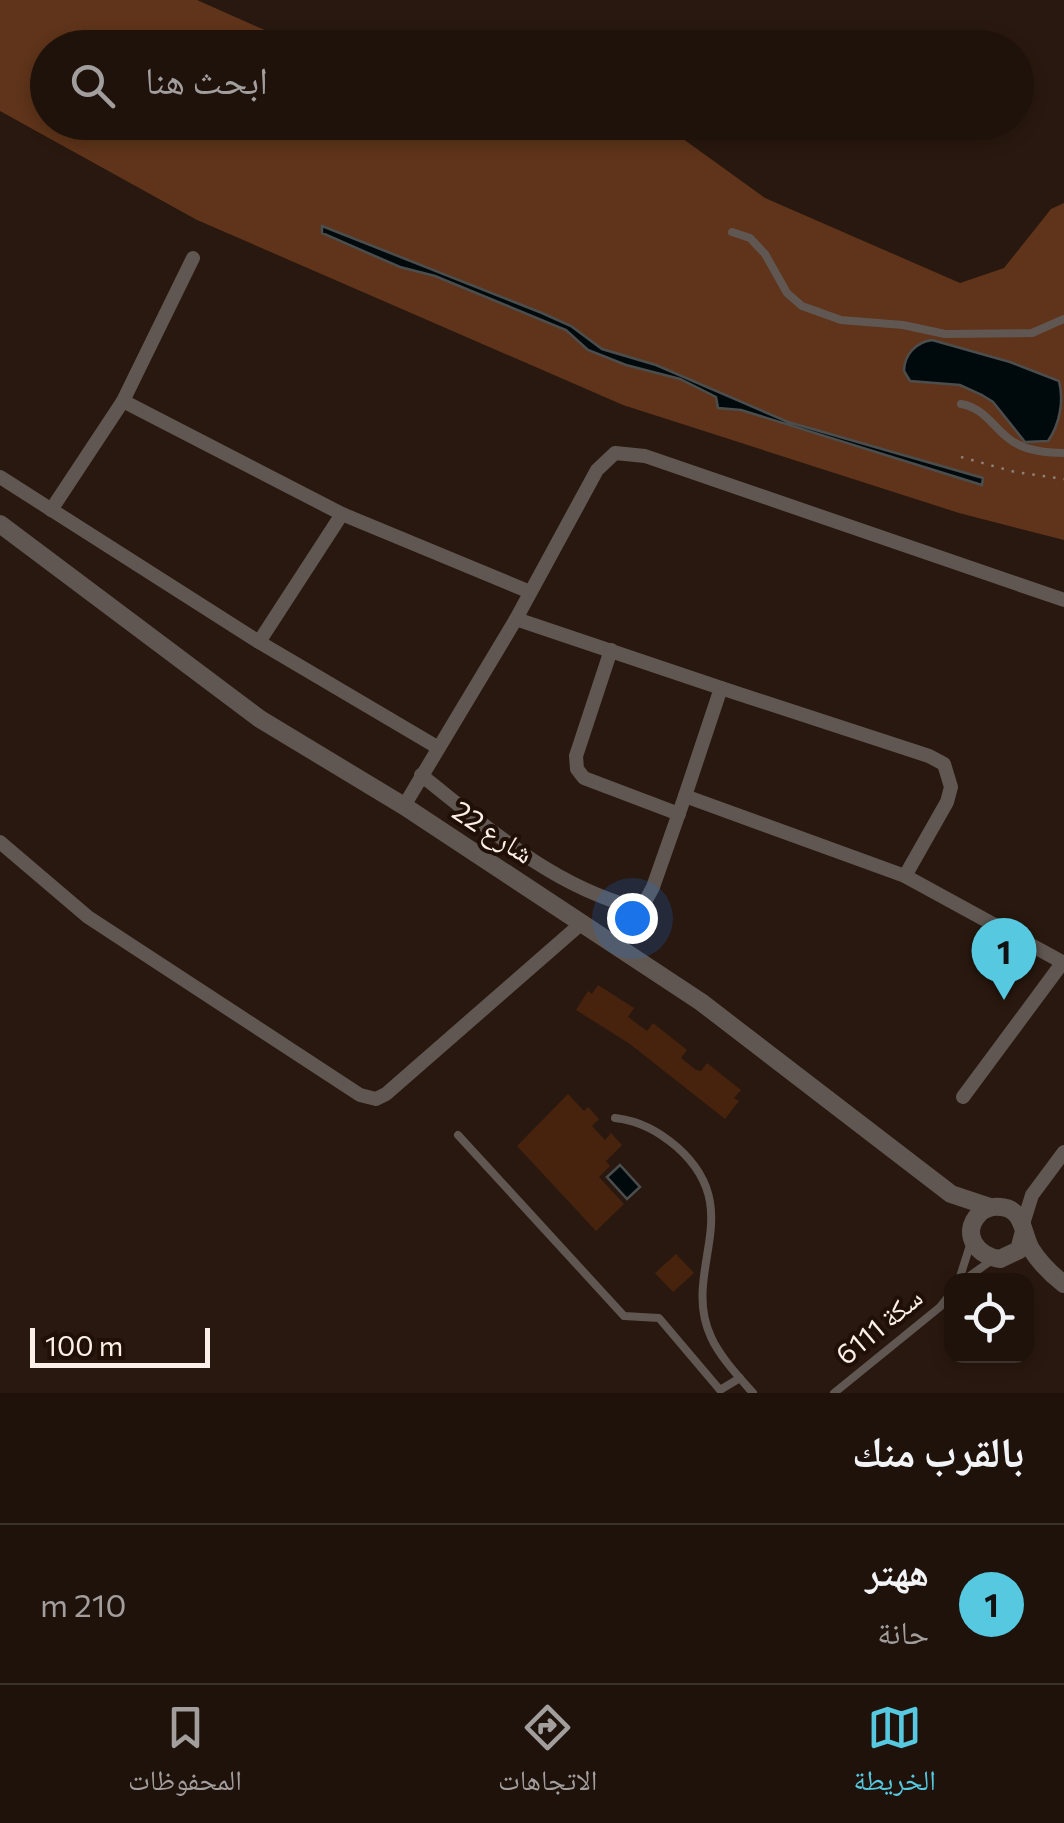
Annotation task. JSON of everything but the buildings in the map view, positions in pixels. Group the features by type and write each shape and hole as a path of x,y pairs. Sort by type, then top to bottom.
{"street":[{"path":"51,510 122,401 193,258"},
{"path":"122,401 342,514 530,592"},
{"path":"404,806 516,618 597,470 615,453 645,456 1064,600"},
{"path":"0,476 258,642 437,747"},
{"path":"258,642 342,514"},
{"name":"شارع 22","path":"0,524 260,719 404,806 701,1002 951,1194 997,1207"},
{"path":"516,618 944,764 951,787 947,802 906,876"},
{"path":"610,650 576,756 577,769 584,778 679,814"},
{"path":"421,774 531,861 566,882 633,906 644,904 654,887 721,688"},
{"path":"685,796 906,876 1063,963 963,1096"},
{"path":"0,842 88,917 360,1096 376,1099 583,922"},
{"path":"1057,1279 981,1253 972,1235 978,1215 1018,1201 1064,1152"},
{"path":"997,1259 1019,1250 1026,1209 1038,1184"},
{"name":"شارع 22","path":"951,1194 972,1235"},
{"path":"997,1207 1016,1214 1030,1246 1057,1279"}],"lane":[{"path":"732,232 750,238 766,254 787,293 802,306 841,320 903,325 945,334 1020,334 1064,319"},
{"path":"961,404 973,406 1011,441 1038,451 1064,454"},
{"path":"615,1118 632,1120 666,1138 693,1162 706,1184 712,1199 704,1299 707,1324 711,1338 753,1393"},
{"path":"458,1134 624,1316 659,1318 720,1390 740,1378"},
{"name":"سكة 6111","path":"963,1273 972,1235"},
{"name":"سكة 6111","path":"973,1273 997,1259"},
{"name":"سكة 6111","path":"834,1393 944,1302"}],"path":[{"path":"961,457 1015,472 1064,478"}],"shaded area":[{"path":"0,0 197,0 265,30 30,30 30,128 0,111"},
{"path":"52,140 685,140 765,198 960,283 1004,268 1051,209 1064,203 1064,540 959,513 623,405 197,220"},
{"path":"322,226 542,313 571,326 602,349 656,365 788,422 983,478 982,485 741,410 718,408 716,397 680,379 588,350 566,330 435,276 400,267 322,233"},
{"path":"932,340 1010,362 1059,381 1060,412 1048,441 1025,442 993,402 960,385 910,381 904,371 909,355 916,346"},
{"path":"620,1165 640,1187 627,1199 607,1177"}],"place":[{"name":"ههتر","path":"1004,1000"}]}
